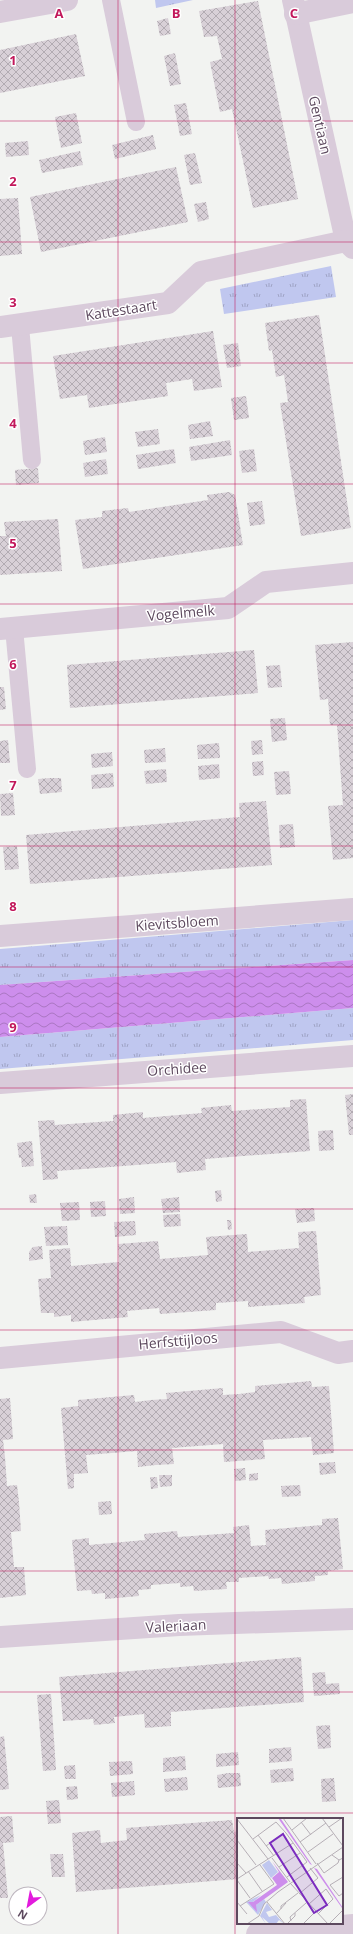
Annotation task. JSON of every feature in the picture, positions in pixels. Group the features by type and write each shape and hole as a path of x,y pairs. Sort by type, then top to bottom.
{"street":[{"path":"0,12 67,0"},
{"path":"294,7 353,2"},
{"name":"Gentiaan","path":"294,7 350,245"},
{"name":"Kattestaart","path":"10,326 168,303 201,272 350,245"},
{"name":"Vogelmelk","path":"7,629 228,608 266,582 353,573"},
{"name":"Kievitsbloem","path":"0,936 353,909"},
{"name":"Orchidee","path":"0,1082 353,1056"},
{"name":"Herfsttijloos","path":"0,1358 281,1332 338,1353 353,1351"},
{"name":"Valeriaan","path":"0,1637 179,1625 353,1620"},
{"path":"257,1934 353,1925"}],"lane":[{"path":"111,0 136,122"},
{"path":"10,326 32,460"},
{"path":"7,629 27,769"}],"green space":[{"path":"155,0 193,0 156,8"},
{"path":"331,266 336,297 224,314 220,289"},
{"path":"353,920 353,960 0,985 0,949"},
{"path":"353,1008 353,1040 0,1069 0,1037"}],"water":[{"path":"353,960 353,1008 0,1037 0,985"}],"building":[{"path":"258,1 298,199 253,208 232,109 220,112 210,62 222,59 217,36 204,37 199,11"},
{"path":"168,18 171,34 160,36 157,21"},
{"path":"76,34 85,76 0,93 0,50"},
{"path":"175,53 181,84 170,86 164,56"},
{"path":"186,103 192,134 180,136 174,105"},
{"path":"76,113 82,143 61,148 55,117"},
{"path":"153,135 156,149 115,159 112,145"},
{"path":"28,141 29,155 6,157 5,143"},
{"path":"80,151 83,165 42,173 39,160"},
{"path":"195,153 202,183 190,185 184,155"},
{"path":"176,167 188,222 41,252 30,197"},
{"path":"18,198 22,254 0,256 0,199"},
{"path":"206,202 209,219 198,222 194,204"},
{"path":"319,315 351,528 301,536 280,403 288,402 284,375 276,377 272,350 269,351 265,323"},
{"path":"213,331 222,387 194,391 192,379 166,383 168,396 89,408 87,395 60,399 53,356"},
{"path":"238,343 241,366 227,368 223,345"},
{"path":"246,396 249,418 234,420 231,398"},
{"path":"210,421 213,436 190,439 188,425"},
{"path":"158,429 160,444 138,447 135,432"},
{"path":"105,437 107,452 85,455 83,441"},
{"path":"230,440 232,455 191,461 189,447"},
{"path":"174,449 176,463 138,469 136,455"},
{"path":"254,449 257,471 242,473 239,451"},
{"path":"106,459 108,474 85,477 83,463"},
{"path":"38,468 39,483 16,485 15,470"},
{"path":"229,492 235,495 243,545 83,569 75,520 102,517 102,511 128,508 129,512 208,500 207,495"},
{"path":"262,501 265,524 250,526 247,503"},
{"path":"58,519 62,571 0,575 0,536 6,536 4,522"},
{"path":"353,642 353,858 333,860 328,806 343,805 337,725 330,725 328,699 320,700 315,645"},
{"path":"254,650 258,693 70,708 67,665"},
{"path":"280,665 282,687 268,688 266,666"},
{"path":"0,687 4,687 6,709 0,710"},
{"path":"285,718 287,740 272,742 270,719"},
{"path":"8,740 10,763 0,763 0,741"},
{"path":"262,740 263,754 252,755 251,741"},
{"path":"219,743 220,758 198,759 197,745"},
{"path":"165,748 166,762 145,763 144,750"},
{"path":"112,752 113,766 92,768 91,754"},
{"path":"263,761 264,775 253,776 252,762"},
{"path":"219,764 220,778 199,780 198,766"},
{"path":"166,769 167,782 146,784 144,771"},
{"path":"289,771 291,794 276,795 274,772"},
{"path":"113,773 114,787 92,789 91,775"},
{"path":"61,778 62,792 40,794 38,779"},
{"path":"13,793 15,815 1,816 0,794"},
{"path":"266,801 272,865 30,884 26,835 240,817 239,803"},
{"path":"293,824 295,847 280,848 279,825"},
{"path":"17,846 19,869 5,870 3,847"},
{"path":"353,1094 353,1135 349,1135 345,1095"},
{"path":"306,1099 310,1151 205,1159 206,1170 177,1173 176,1162 57,1171 58,1179 43,1180 38,1121 54,1120 55,1125 113,1121 113,1115 143,1112 143,1118 202,1113 201,1108 231,1105 232,1111 290,1107 290,1100"},
{"path":"333,1130 334,1150 319,1151 318,1131"},
{"path":"32,1141 34,1166 22,1167 17,1143"},
{"path":"221,1190 222,1201 216,1202 215,1191"},
{"path":"36,1194 37,1203 30,1203 29,1195"},
{"path":"134,1197 135,1213 120,1214 119,1199"},
{"path":"179,1197 180,1212 163,1213 161,1199"},
{"path":"105,1201 106,1216 91,1217 90,1202"},
{"path":"79,1202 80,1220 62,1221 60,1203"},
{"path":"314,1208 315,1221 297,1223 295,1209"},
{"path":"180,1214 181,1226 164,1227 163,1215"},
{"path":"227,1220 231,1220 232,1229 228,1230"},
{"path":"135,1221 136,1235 115,1237 114,1222"},
{"path":"67,1226 68,1245 46,1246 44,1227"},
{"path":"316,1231 321,1295 304,1297 305,1303 248,1307 248,1301 216,1303 216,1310 160,1314 159,1308 127,1311 128,1317 71,1322 71,1315 54,1317 54,1313 41,1313 38,1279 51,1278 49,1250 70,1248 71,1266 119,1262 118,1244 158,1241 160,1259 208,1255 206,1237 247,1234 248,1252 299,1248 298,1232"},
{"path":"42,1246 43,1259 29,1261 29,1252 33,1247"},
{"path":"311,1381 312,1387 329,1386 334,1453 313,1455 311,1437 263,1440 265,1459 224,1462 223,1444 172,1448 174,1464 138,1467 137,1451 86,1455 88,1473 74,1474 74,1488 68,1489 61,1408 78,1406 78,1400 134,1395 135,1402 167,1399 166,1393 223,1388 223,1395 239,1394 255,1392 255,1386"},
{"path":"10,1398 13,1439 3,1440 7,1486 17,1485 19,1502 21,1531 11,1532 14,1567 24,1567 26,1595 0,1598 0,1399"},
{"path":"335,1462 336,1473 320,1475 319,1463"},
{"path":"245,1468 246,1480 235,1481 234,1469"},
{"path":"258,1473 258,1480 249,1481 249,1474"},
{"path":"159,1475 172,1475 172,1486 160,1487"},
{"path":"150,1477 157,1477 158,1488 151,1489"},
{"path":"300,1485 301,1496 282,1497 281,1486"},
{"path":"111,1501 112,1514 99,1515 98,1502"},
{"path":"338,1518 343,1569 328,1571 328,1575 315,1576 315,1581 282,1584 281,1578 269,1579 268,1576 239,1578 239,1582 226,1582 227,1589 194,1591 193,1586 180,1587 180,1583 151,1585 151,1589 138,1590 139,1596 105,1599 105,1593 92,1594 91,1590 77,1591 72,1540 89,1538 89,1545 145,1540 144,1534 177,1531 178,1537 234,1533 233,1527 249,1525 251,1546 266,1545 265,1530 322,1525 322,1519"},
{"path":"301,1657 304,1702 171,1712 171,1726 145,1728 144,1714 114,1717 115,1723 94,1725 93,1719 63,1721 59,1677"},
{"path":"325,1672 326,1684 339,1683 340,1694 314,1696 312,1673"},
{"path":"51,1694 56,1770 43,1771 37,1695"},
{"path":"330,1725 331,1748 318,1749 316,1726"},
{"path":"4,1736 9,1789 0,1790 0,1737"},
{"path":"291,1747 292,1761 269,1763 269,1749"},
{"path":"238,1752 239,1765 216,1767 216,1754"},
{"path":"185,1756 186,1770 163,1772 163,1758"},
{"path":"132,1761 133,1774 110,1776 109,1762"},
{"path":"75,1765 76,1779 65,1779 64,1766"},
{"path":"293,1768 294,1781 271,1783 270,1770"},
{"path":"240,1773 241,1786 218,1788 217,1775"},
{"path":"187,1777 188,1790 165,1792 164,1779"},
{"path":"334,1778 336,1801 322,1802 321,1779"},
{"path":"134,1781 135,1795 112,1797 111,1783"},
{"path":"77,1786 78,1799 67,1800 66,1787"},
{"path":"59,1800 61,1823 48,1824 46,1801"},
{"path":"12,1816 14,1842 3,1843 8,1898 0,1898 0,1817"},
{"path":"232,1820 234,1832 237,1831 237,1879 76,1892 72,1833 100,1830 101,1843 127,1840 126,1828"},
{"path":"50,1854 63,1854 65,1877 52,1877"}]}
